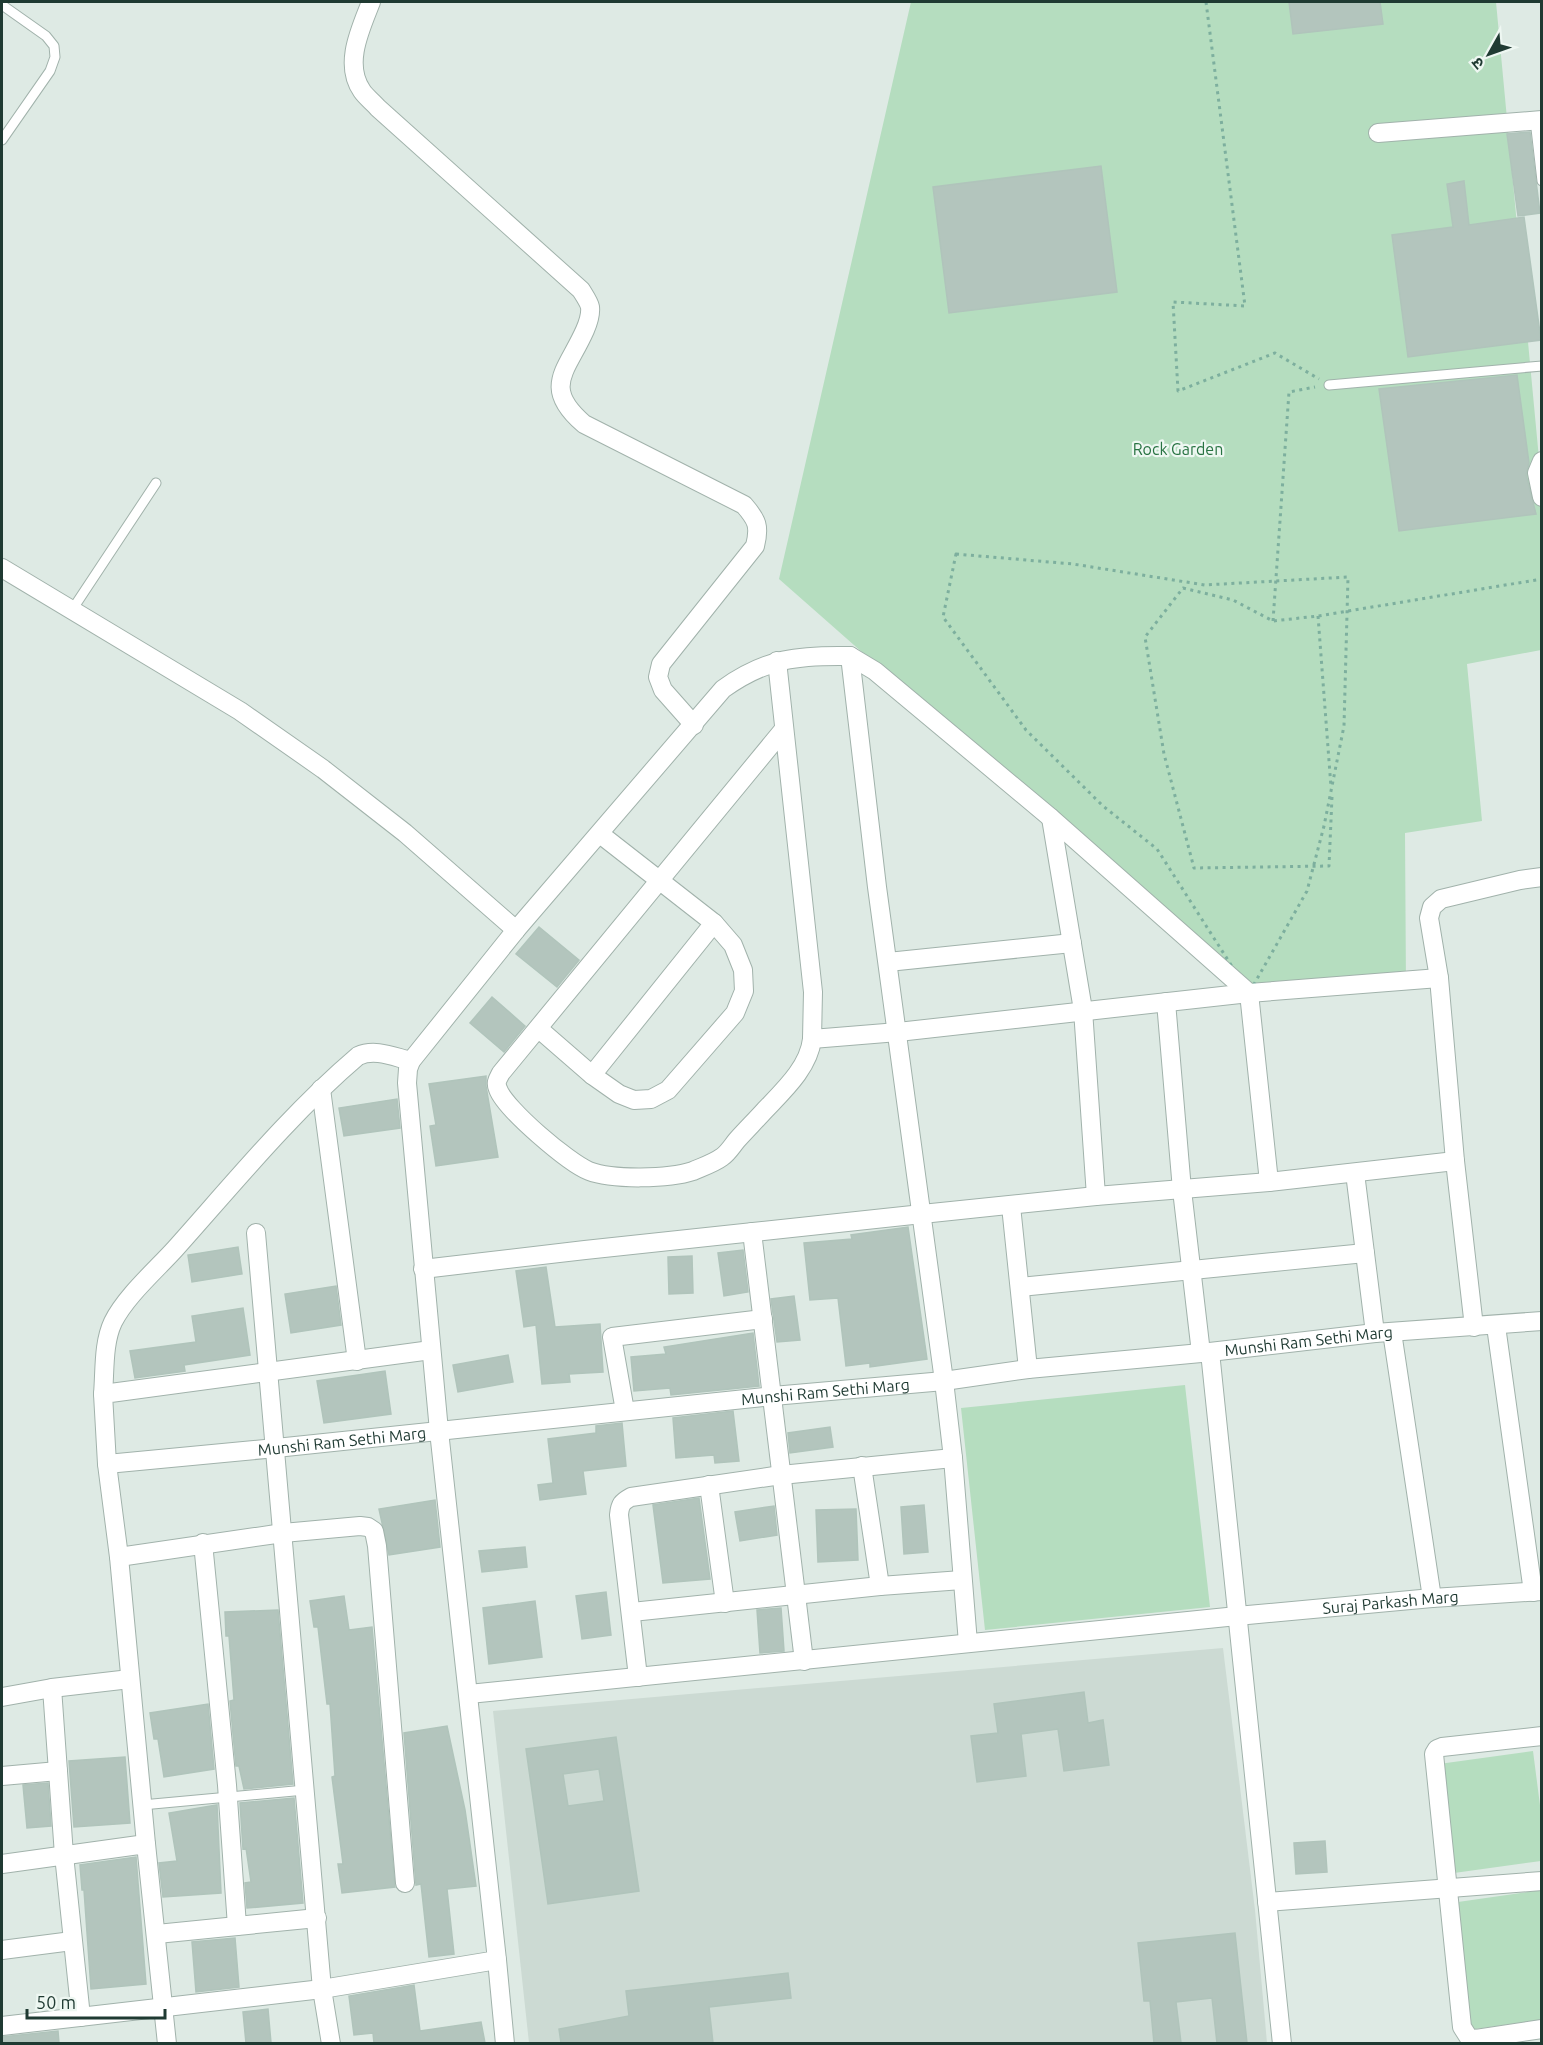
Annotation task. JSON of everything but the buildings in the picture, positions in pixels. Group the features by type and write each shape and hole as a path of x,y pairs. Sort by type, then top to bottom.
{"street":[{"path":"371,2 354,48 354,70 361,89 378,108 581,290 590,306 589,321 562,374 560,393 568,410 584,423 744,505 755,517 759,531 755,546 661,664 658,677 663,690 694,725"},
{"path":"1378,133 1538,120"},
{"path":"1542,461 1537,473 1542,497"},
{"path":"2,568 240,711 323,770 405,833 516,930"},
{"path":"505,2043 439,1431 407,1083 408,1069 411,1061 516,930 723,689 758,667 777,661 815,655 850,656 875,671 1052,818 1249,993 1269,1182"},
{"path":"850,656 877,887 944,1381 953,1458 968,1643"},
{"path":"777,661 813,992 811,1052 787,1087 724,1156 696,1170 681,1174 654,1177 604,1175 589,1171 572,1162 547,1143 500,1094 496,1081 784,729"},
{"path":"1052,818 1083,1010 1096,1196"},
{"path":"539,1029 592,1075 619,1094 634,1100 651,1100 668,1090 735,1013 744,991 743,970 733,945 714,923 600,834"},
{"path":"1474,1327 1455,1161 1439,978 1429,918 1432,907 1441,899 1520,880 1542,878"},
{"path":"592,1075 714,923"},
{"path":"888,962 1072,943"},
{"path":"812,1039 898,1032 1249,993 1439,978"},
{"path":"1166,1002 1182,1190 1206,1353 1237,1616 1282,2043"},
{"path":"167,2043 119,1557 107,1464 103,1394 107,1341 113,1321 141,1285 321,1089 358,1056 366,1053 374,1052 411,1061"},
{"path":"321,1089 357,1360"},
{"path":"423,1269 922,1214 1096,1196 1269,1182 1455,1161"},
{"path":"1355,1173 1365,1253 1383,1333 1432,1598"},
{"path":"1011,1206 1028,1369"},
{"path":"752,1232 804,1661"},
{"path":"256,1233 322,1989 331,2043"},
{"path":"1020,1287 1365,1253"},
{"path":"625,1411 612,1337 763,1319"},
{"name":"Munshi Ram Sethi Marg","path":"107,1464 773,1396 944,1381 1028,1369 1206,1353 1383,1333 1542,1321"},
{"path":"1496,1326 1537,1591"},
{"path":"103,1394 431,1350"},
{"path":"638,1677 619,1515 622,1502 631,1497 781,1475 953,1458"},
{"path":"862,1466 880,1586"},
{"path":"709,1485 725,1603"},
{"path":"119,1557 283,1533 360,1526 374,1531 405,1883"},
{"path":"203,1543 228,1798 237,1926"},
{"path":"632,1612 880,1586 962,1580"},
{"name":"Suraj Parkash Marg","path":"469,1694 1237,1616 1537,1591"},
{"path":"2,1697 52,1688 130,1679"},
{"path":"52,1688 64,1855 81,2018"},
{"path":"1542,1736 1437,1749 1434,1754 1462,2027 1469,2038 1476,2039 1542,2029"},
{"path":"2,1776 58,1771"},
{"path":"2,1864 146,1844"},
{"path":"1267,1902 1542,1881"},
{"path":"157,1934 317,1918"},
{"path":"2,1950 72,1941"},
{"path":"2,2026 322,1989 497,1960"}],"lane":[{"path":"2,5 46,36 54,46 56,57 50,71 2,140"},
{"path":"1538,120 1542,181"},
{"path":"1329,385 1542,366"},
{"path":"72,610 156,483"},
{"path":"142,1805 305,1790"}],"path":[{"path":"1206,2 1245,306 1173,302 1178,391 1275,353 1329,385"},
{"path":"1273,621 1289,392 1329,385"},
{"path":"956,554 1072,564 1205,585 1347,577 1344,726 1324,826 1307,891 1249,993 1157,849 1103,806 1026,730 943,616 956,554"},
{"path":"1318,616 1332,796 1329,866 1194,868 1164,754 1145,637 1183,588 1233,600 1273,621 1318,616 1542,579"}],"shaded area":[{"path":"1223,1648 1255,1910 1267,2043 529,2043 493,1711"}],"green space":[{"name":"Rock Garden","path":"911,2 1496,2 1541,480 1541,650 1467,664 1482,821 1405,833 1406,989 1249,993 779,579"},
{"path":"1185,1385 1210,1607 985,1630 961,1408"},
{"path":"1533,1751 1541,1813 1541,1861 1454,1873 1439,1764"},
{"path":"1541,1890 1541,2020 1468,2030 1451,1903"}]}
